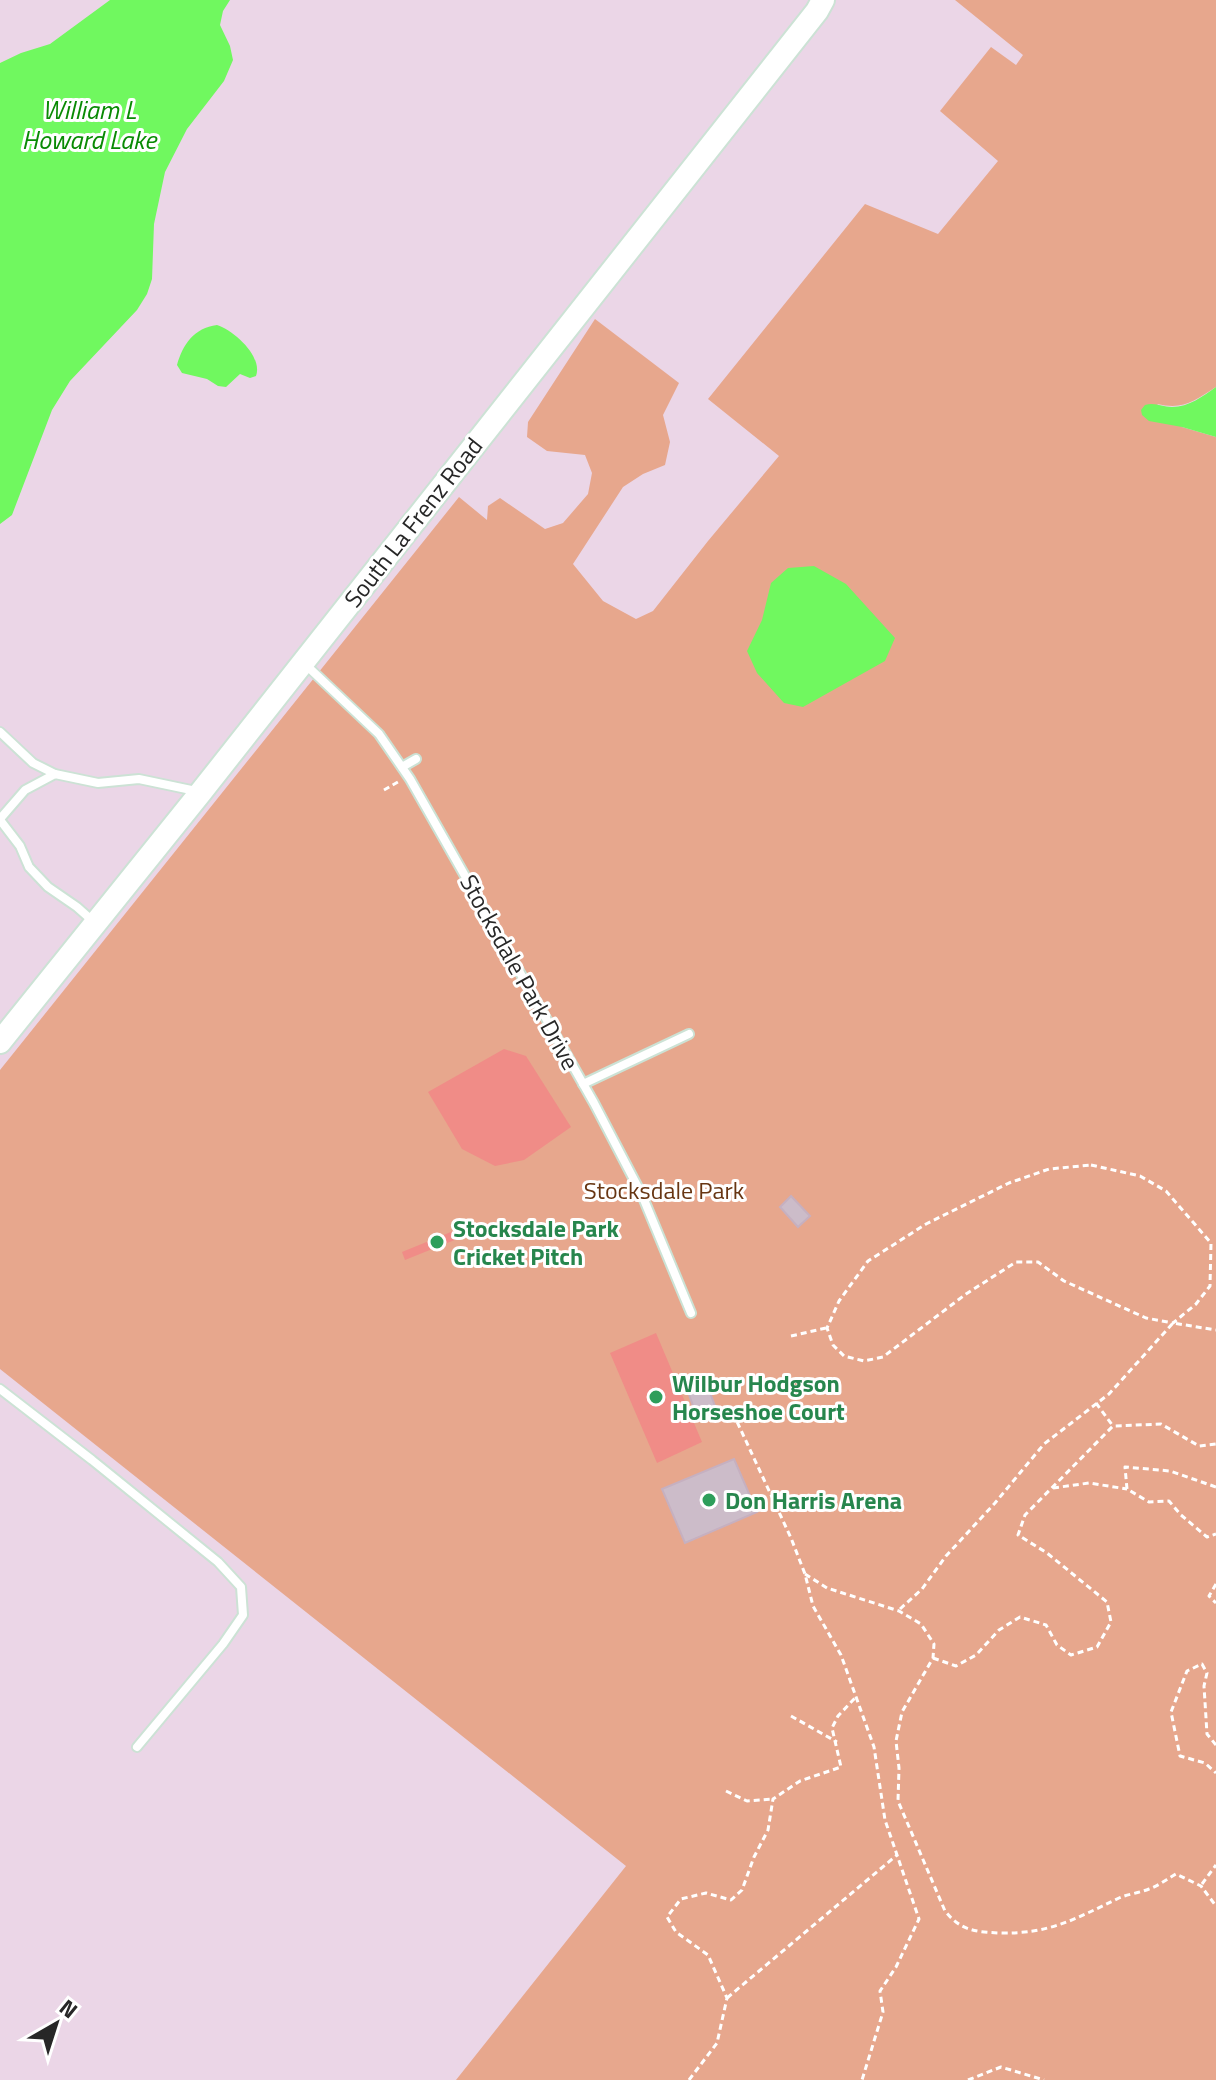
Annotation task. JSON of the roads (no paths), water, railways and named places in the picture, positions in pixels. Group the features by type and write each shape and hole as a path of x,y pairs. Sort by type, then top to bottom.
{"street":[{"name":"South La Frenz Road","path":"0,1042 201,792 823,0"}],"lane":[{"name":"Stocksdale Park Drive","path":"303,661 379,734 438,827 642,1195 691,1313"},
{"path":"0,732 33,763 55,774 98,783 139,779 201,792"},
{"path":"402,767 416,759"},
{"path":"55,774 25,790 0,819 20,846 29,867 48,887 96,923"},
{"path":"583,1084 689,1034"},
{"path":"0,1389 218,1562 241,1587 243,1615 223,1644 137,1747"}],"water":[{"name":"William L Howard Lake","path":"110,0 230,0 223,11 220,25 233,60 224,81 187,129 165,172 154,224 152,279 147,294 137,310 70,381 52,410 12,515 0,524 0,63 50,44"},
{"path":"217,325 246,346 255,361 256,376 250,378 240,374 226,387 182,373 177,365 186,344 196,333"},
{"path":"1216,387 1216,437 1149,421 1142,415 1145,405 1184,405"},
{"path":"814,566 846,584 895,638 885,661 803,707 784,703 757,673 747,651 762,620 771,583 788,568"}],"place":[{"name":"Stocksdale Park Cricket Pitch","path":"437,1242"},
{"name":"Wilbur Hodgson Horseshoe Court","path":"656,1397"},
{"name":"Don Harris Arena","path":"709,1500"}],"park label":[{"name":"Stocksdale Park","path":"664,1190"}]}
